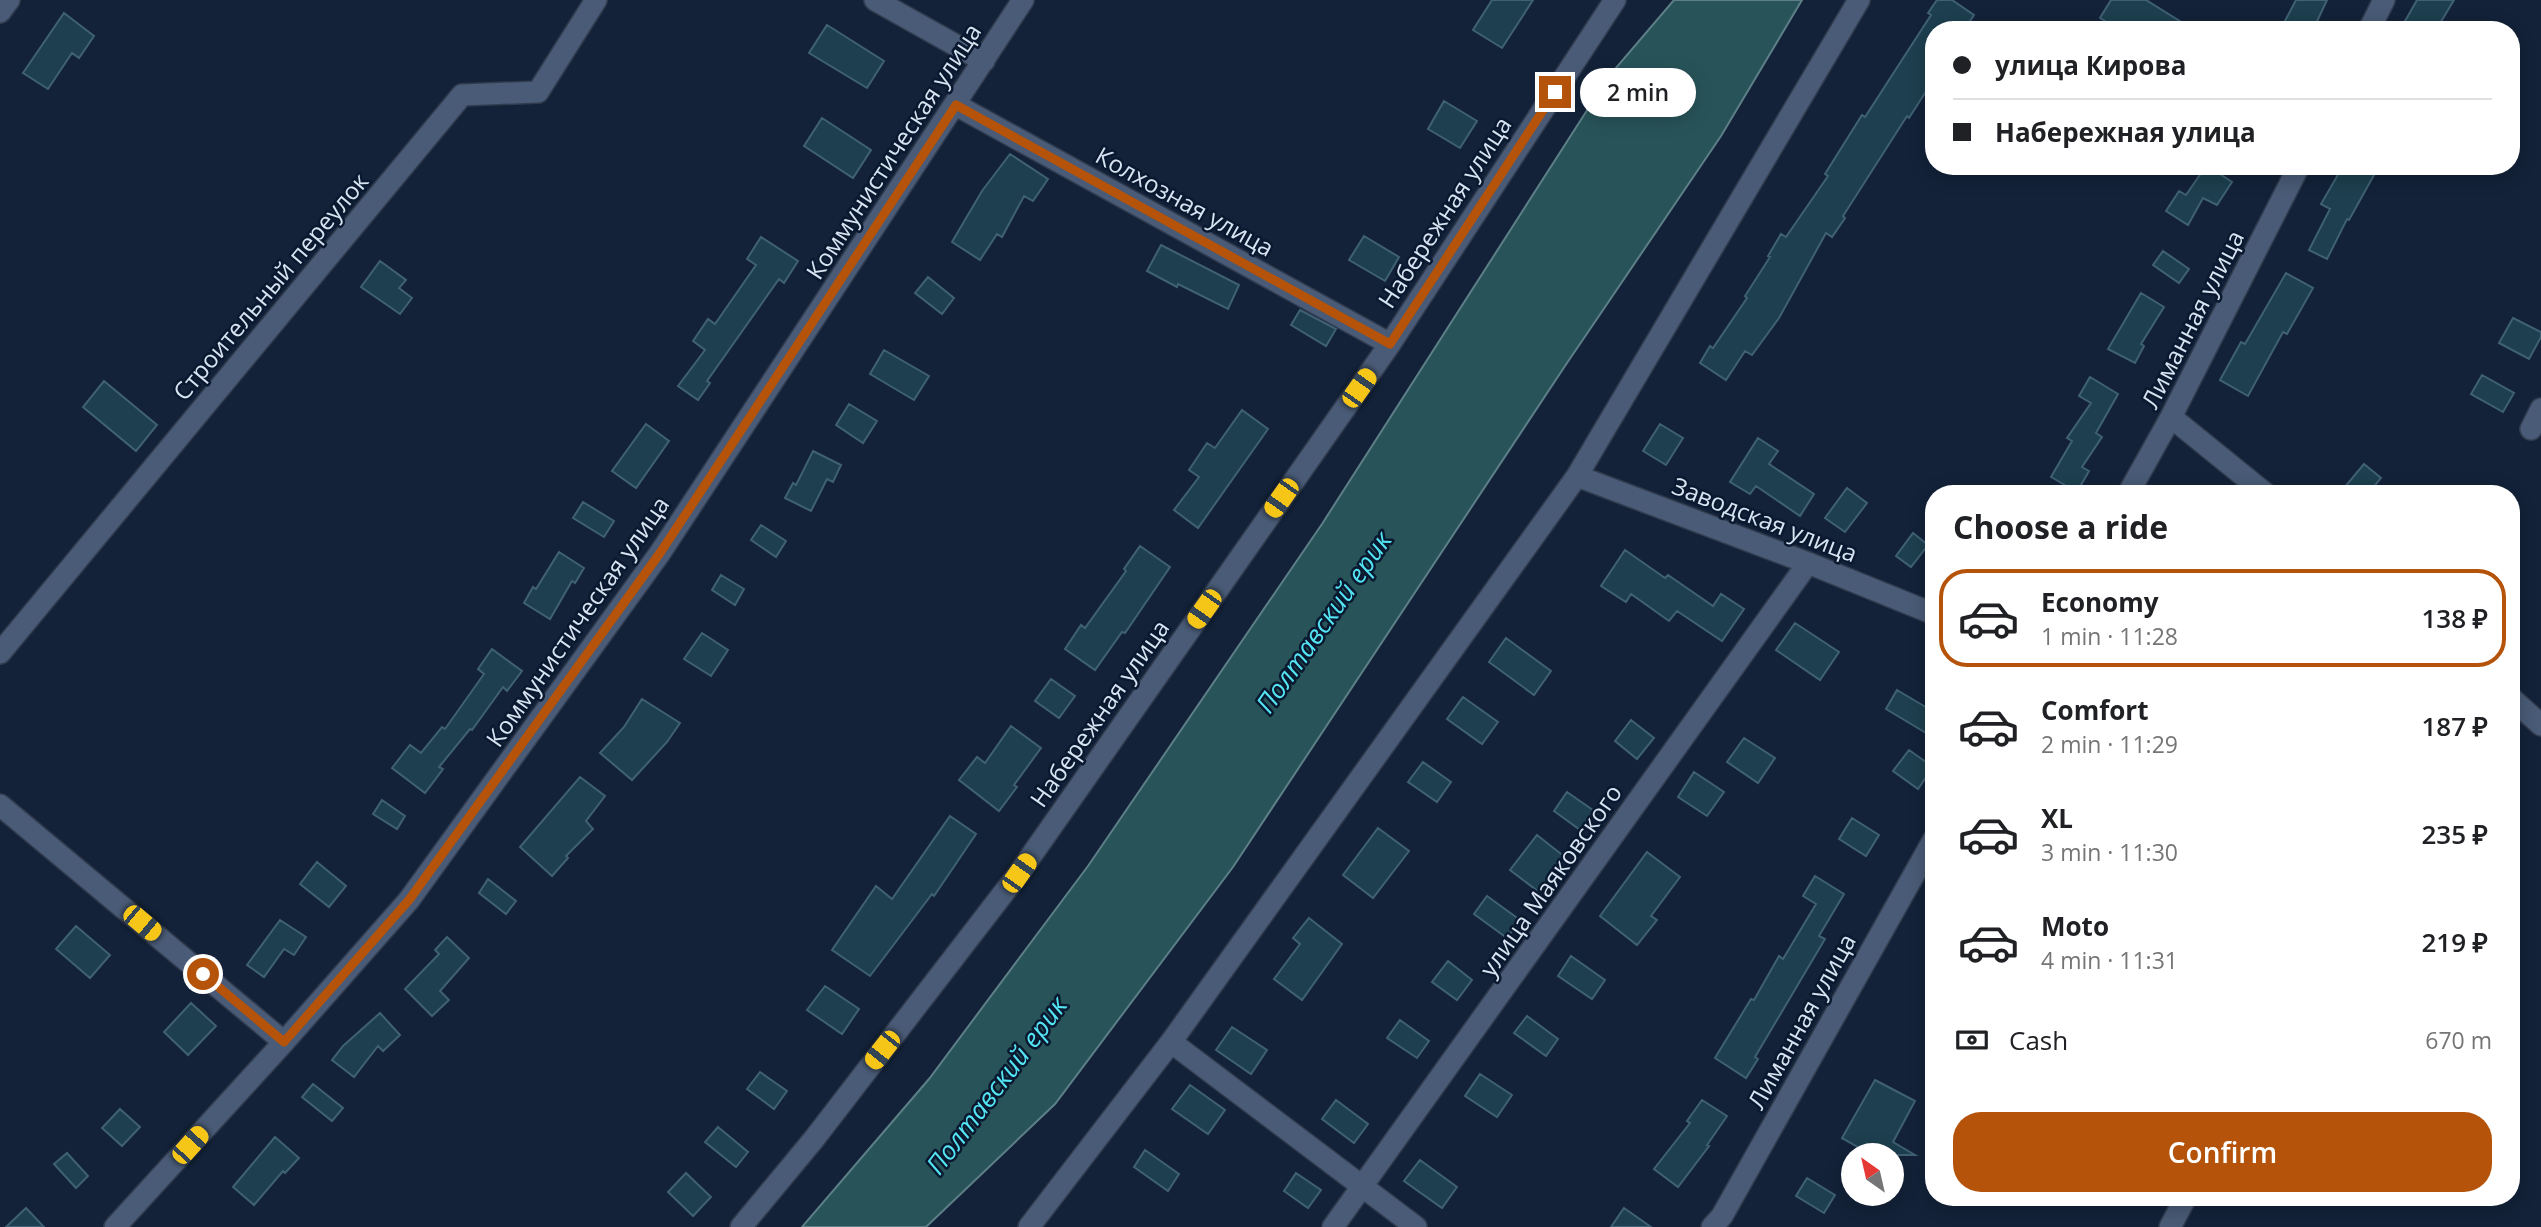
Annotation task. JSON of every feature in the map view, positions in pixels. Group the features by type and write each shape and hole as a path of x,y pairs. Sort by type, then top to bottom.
{"street":[{"path":"0,12 9,0"},
{"name":"Строительный переулок","path":"0,653 462,95 538,92 596,0"},
{"path":"875,0 984,61"},
{"name":"Коммунистическая улица","path":"115,1227 409,900 660,553 1023,0"},
{"name":"Набережная улица","path":"741,1227 814,1139 1019,873 1390,344 1615,0"},
{"path":"1029,1227 1171,1042 1577,476 1859,0"},
{"path":"2374,21 2385,0"},
{"name":"Колхозная улица","path":"956,105 1390,344"},
{"name":"Лиманная улица","path":"2133,485 2171,418 2294,175"},
{"path":"2531,429 2541,409"},
{"path":"2171,418 2255,485"},
{"name":"Заводская улица","path":"1577,476 1925,610"},
{"name":"улица Маяковского","path":"1333,1227 1808,563"},
{"path":"2520,706 2541,725"},
{"path":"0,804 284,1042"},
{"name":"Лиманная улица","path":"1712,1227 1722,1216 1925,855"},
{"path":"1171,1042 1416,1227"},
{"path":"2170,1227 2181,1206"}],"water":[{"name":"Полтавский ерик","path":"1674,0 1802,0 1721,136 1233,867 1055,1104 926,1227 802,1227 929,1079 1088,866 1322,524 1609,76"}],"building":[{"path":"1492,0 1533,0 1502,48 1473,30"},
{"path":"1937,0 1952,0 1974,15 1970,21 1927,21 1931,15 1928,13"},
{"path":"2111,0 2146,0 2180,21 2105,21 2100,18"},
{"path":"2296,0 2327,0 2317,21 2285,21"},
{"path":"2417,0 2454,0 2441,21 2405,21"},
{"path":"64,13 94,36 79,58 72,53 48,89 23,73"},
{"path":"1925,24 1925,93 1909,118 1907,116 1832,237 1826,233 1779,318 1752,355 1745,351 1726,380 1700,363 1747,298 1745,296 1781,234 1786,237 1828,176 1825,174 1862,115 1865,117"},
{"path":"827,25 884,61 867,88 809,53"},
{"path":"1444,101 1477,121 1460,148 1428,129"},
{"path":"822,118 871,150 853,178 804,146"},
{"path":"1010,154 1048,179 1033,201 1024,196 1002,237 997,234 980,260 952,242 982,191"},
{"path":"2200,175 2222,175 2232,182 2217,205 2203,198 2188,225 2166,211 2179,191 2186,195"},
{"path":"2338,175 2374,175 2327,259 2309,250 2330,209 2321,204"},
{"path":"1364,236 1399,257 1385,281 1349,260"},
{"path":"761,237 798,261 784,283 779,279 707,381 710,383 698,400 678,386 705,350 693,341 708,319 715,324 756,265 747,259"},
{"path":"1161,245 1239,285 1228,309 1147,271"},
{"path":"2163,251 2189,269 2179,283 2153,265"},
{"path":"380,261 406,280 399,288 412,298 400,314 361,287"},
{"path":"2286,273 2313,288 2287,334 2283,332 2248,396 2220,380 2241,342 2245,344"},
{"path":"928,277 954,298 942,314 915,293"},
{"path":"2141,293 2164,307 2141,344 2144,346 2135,363 2108,349"},
{"path":"1300,310 1336,329 1326,346 1291,325"},
{"path":"2513,318 2541,332 2529,359 2499,343"},
{"path":"884,350 929,376 914,400 870,374"},
{"path":"2482,375 2514,393 2503,412 2471,394"},
{"path":"2090,377 2118,394 2096,433 2102,437 2082,467 2089,471 2081,485 2065,485 2051,477 2072,441 2067,438 2091,403 2079,396"},
{"path":"104,381 157,425 136,451 83,407"},
{"path":"849,404 877,421 863,443 836,425"},
{"path":"1242,410 1268,429 1198,528 1174,510 1199,477 1189,470 1207,443 1215,448"},
{"path":"646,424 669,441 636,488 612,471"},
{"path":"1660,424 1683,438 1666,465 1643,451"},
{"path":"1758,438 1778,451 1769,464 1814,494 1800,516 1756,486 1750,494 1730,482"},
{"path":"813,451 841,465 833,482 827,479 811,511 785,498 793,483 796,485"},
{"path":"2364,464 2381,478 2375,485 2346,485"},
{"path":"1847,488 1867,503 1845,532 1825,518"},
{"path":"583,502 614,521 604,537 573,518"},
{"path":"761,525 786,541 776,557 751,540"},
{"path":"1913,533 1925,543 1925,549 1911,567 1896,556"},
{"path":"1140,546 1170,567 1125,633 1122,632 1095,670 1065,649 1081,625 1085,628 1126,571 1124,569"},
{"path":"1625,550 1665,578 1668,575 1713,606 1721,594 1744,609 1722,641 1677,611 1669,621 1631,594 1626,602 1601,586"},
{"path":"559,552 584,568 575,583 572,581 550,619 524,603"},
{"path":"721,575 744,589 735,605 712,590"},
{"path":"1795,623 1839,652 1820,680 1776,650"},
{"path":"702,633 728,650 711,676 684,659"},
{"path":"1506,638 1551,671 1534,695 1489,662"},
{"path":"492,649 522,671 507,691 503,687 472,730 470,729 439,767 443,769 425,793 392,768 410,745 421,753 442,727 445,729 484,674 478,669"},
{"path":"1051,679 1075,696 1059,718 1035,701"},
{"path":"1897,690 1925,707 1925,732 1886,709"},
{"path":"1463,697 1498,722 1482,744 1447,719"},
{"path":"642,699 680,723 667,742 632,780 600,753 624,727"},
{"path":"1631,720 1654,738 1637,759 1615,741"},
{"path":"1011,726 1041,748 999,811 959,780 977,757 985,763"},
{"path":"1744,738 1775,758 1758,783 1727,762"},
{"path":"1909,750 1925,761 1925,779 1918,789 1893,771"},
{"path":"1423,762 1451,782 1437,802 1408,782"},
{"path":"1694,772 1724,792 1707,816 1678,797"},
{"path":"580,777 605,796 586,821 593,829 566,856 568,858 552,876 520,847"},
{"path":"1567,792 1597,813 1583,832 1554,811"},
{"path":"382,800 405,816 397,829 373,814"},
{"path":"950,816 976,834 934,896 932,894 870,976 832,950 876,886 892,899"},
{"path":"1852,818 1879,835 1866,856 1839,839"},
{"path":"1378,828 1409,851 1373,898 1343,875"},
{"path":"1537,835 1566,858 1539,892 1510,870"},
{"path":"1647,852 1680,877 1651,916 1657,920 1637,945 1600,916"},
{"path":"317,862 346,886 329,907 300,884"},
{"path":"1815,876 1844,894 1819,936 1825,939 1755,1057 1758,1059 1746,1078 1715,1058 1751,999 1754,1000 1779,956 1783,959 1816,904 1803,896"},
{"path":"488,879 516,901 506,914 479,893"},
{"path":"1487,896 1520,920 1507,938 1474,914"},
{"path":"1309,918 1342,944 1302,1000 1274,979 1300,944 1293,938"},
{"path":"280,920 306,937 294,955 284,949 264,977 247,965"},
{"path":"76,926 110,955 90,978 56,949"},
{"path":"447,937 469,958 440,991 449,1000 432,1016 405,989 439,954 435,950"},
{"path":"1571,956 1605,980 1592,999 1558,976"},
{"path":"1448,961 1472,980 1457,1000 1432,982"},
{"path":"825,986 859,1009 842,1034 807,1010"},
{"path":"191,1003 216,1026 188,1055 164,1032"},
{"path":"380,1013 400,1035 383,1051 378,1046 354,1077 332,1060 343,1046"},
{"path":"1527,1016 1558,1039 1546,1056 1514,1033"},
{"path":"1400,1020 1429,1041 1417,1058 1387,1038"},
{"path":"1232,1027 1267,1050 1251,1074 1216,1050"},
{"path":"760,1072 787,1091 774,1109 747,1089"},
{"path":"1480,1074 1512,1095 1497,1117 1465,1096"},
{"path":"1875,1080 1915,1101 1895,1143 1851,1143 1842,1138"},
{"path":"313,1084 343,1108 332,1121 302,1097"},
{"path":"1190,1085 1225,1110 1208,1134 1172,1109"},
{"path":"1336,1100 1368,1124 1354,1143 1322,1119"},
{"path":"1702,1100 1727,1116 1707,1145 1709,1146 1678,1187 1654,1169 1690,1123 1687,1121"},
{"path":"120,1109 140,1127 122,1146 102,1128"},
{"path":"718,1127 748,1152 736,1167 705,1142"},
{"path":"275,1137 299,1158 285,1173 283,1171 254,1205 233,1187"},
{"path":"1904,1148 1915,1155 1904,1155"},
{"path":"1145,1150 1179,1174 1168,1191 1134,1167"},
{"path":"67,1153 88,1176 76,1188 54,1164"},
{"path":"1420,1160 1457,1187 1442,1208 1404,1181"},
{"path":"686,1173 711,1197 693,1216 668,1192"},
{"path":"1296,1173 1321,1190 1308,1208 1284,1191"},
{"path":"1807,1178 1835,1195 1824,1213 1796,1196"},
{"path":"26,1208 44,1227 6,1227"},
{"path":"1624,1208 1651,1227 1611,1227"}],"route":[{"path":"203,974 284,1042 409,900 660,553 956,105 1390,344 1555,92"}]}
